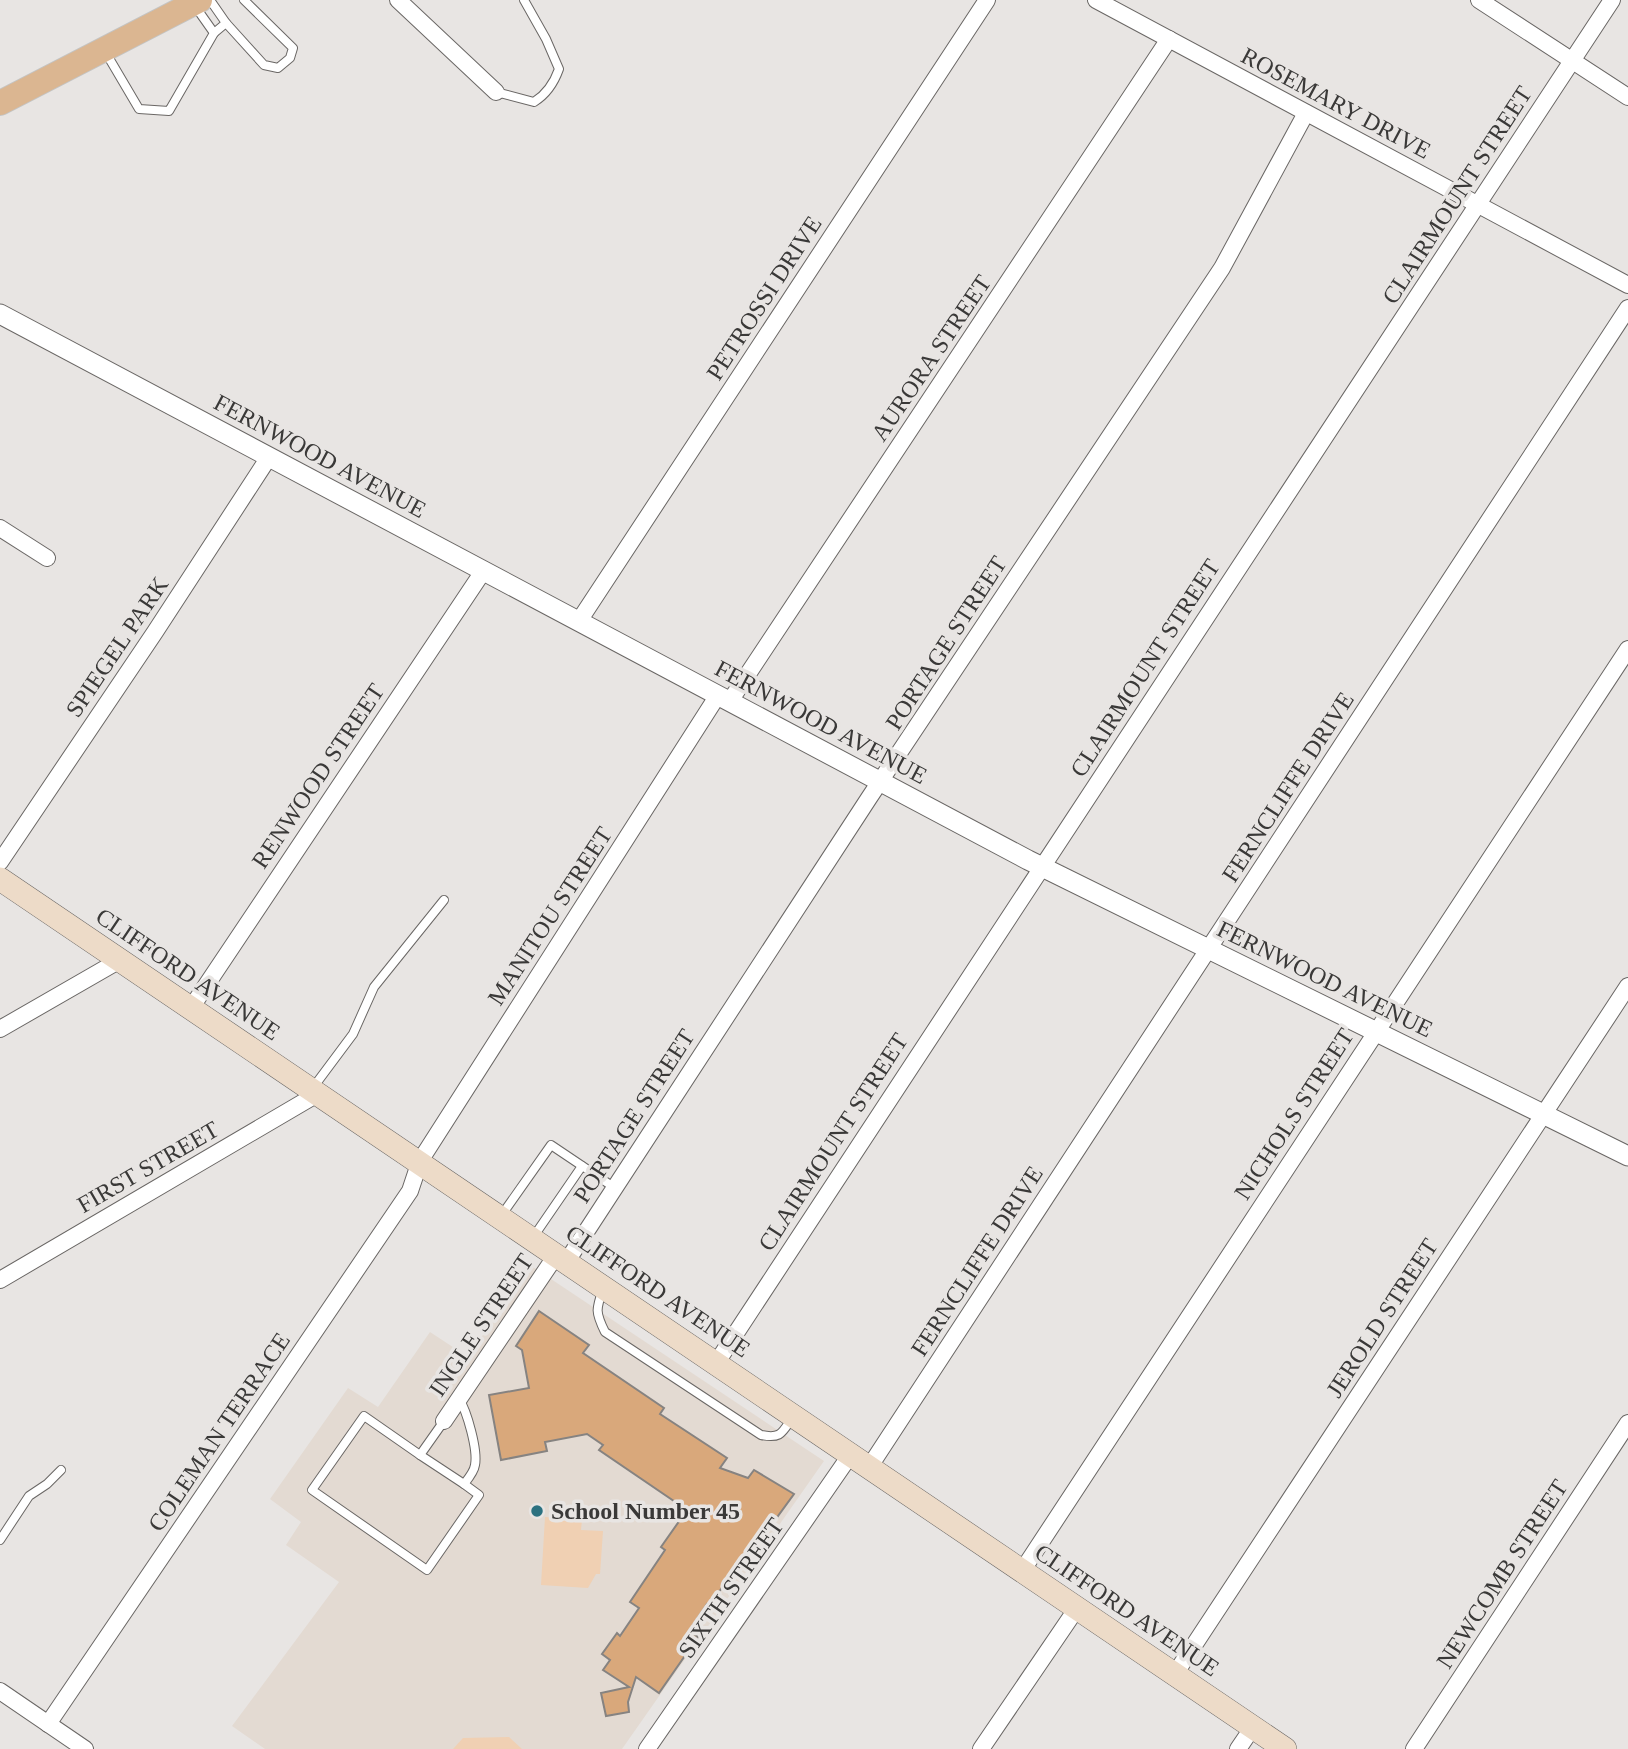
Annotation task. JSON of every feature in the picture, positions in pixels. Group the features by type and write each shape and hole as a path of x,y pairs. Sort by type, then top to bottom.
{"main road":[{"path":"0,103 201,1"},
{"name":"CLIFFORD AVENUE","path":"0,879 1285,1749"}],"street":[{"path":"398,0 496,92"},
{"name":"PETROSSI DRIVE","path":"579,621 987,0"},
{"name":"ROSEMARY DRIVE","path":"1096,0 1628,285"},
{"path":"1479,0 1628,97"},
{"name":"CLAIRMOUNT STREET","path":"716,1362 1612,0"},
{"name":"AURORA STREET","path":"724,698 1169,39"},
{"name":"PORTAGE STREET","path":"562,1258 615,1188 880,781 1222,268 1306,113"},
{"name":"FERNCLIFFE DRIVE","path":"860,1460 1210,949 1628,308"},
{"name":"FERNWOOD AVENUE","path":"0,314 1041,867 1628,1156"},
{"name":"SPIEGEL PARK","path":"0,862 269,457"},
{"path":"0,528 47,558"},
{"name":"RENWOOD STREET","path":"191,1008 484,570"},
{"name":"NICHOLS STREET","path":"1022,1571 1628,649"},
{"name":"MANITOU STREET","path":"419,1161 724,698"},
{"path":"0,1029 120,960"},
{"name":"JEROLD STREET","path":"1175,1674 1628,986"},
{"name":"FIRST STREET","path":"0,1280 315,1091"},
{"name":"COLEMAN TERRACE","path":"48,1724 410,1191 419,1161"},
{"name":"INGLE STREET","path":"444,1421 562,1258"},
{"name":"NEWCOMB STREET","path":"1414,1749 1628,1423"},
{"name":"SIXTH STREET","path":"648,1749 860,1460"},
{"path":"981,1749 1076,1608"},
{"path":"0,1691 85,1749"},
{"path":"1238,1749 1253,1727"}],"lane":[{"path":"201,1 226,23 264,65 278,68 290,58 293,48 244,0"},
{"path":"496,92 534,102 542,97 554,82 559,69 524,0"},
{"path":"201,1 214,33"},
{"path":"104,49 139,109 169,111 214,33 226,23"},
{"path":"315,1091 353,1034 374,987 444,900"},
{"path":"501,1216 551,1145 615,1188"},
{"path":"533,1238 582,1166"},
{"path":"603,1286 596,1308 605,1332 761,1435 773,1438 781,1434 794,1415"},
{"path":"459,1399 467,1418 475,1455 475,1467 464,1485"},
{"path":"364,1416 420,1455 479,1495 427,1570 312,1490 364,1416"},
{"path":"420,1455 444,1421"},
{"path":"0,1540 29,1496 61,1470"}],"shaded area":[{"name":"School Number 45","path":"530,1265 824,1461 622,1749 265,1749 232,1726 339,1582 286,1545 301,1522 270,1499 348,1388 378,1407 430,1332 468,1357"},
{"path":"545,1517 582,1519 581,1530 603,1531 600,1574 596,1574 588,1588 541,1585"},
{"path":"509,1737 522,1749 453,1749 463,1738"}],"building":[{"path":"539,1311 589,1345 583,1353 664,1408 660,1414 727,1458 720,1468 748,1478 754,1470 794,1494 754,1549 750,1547 710,1605 707,1604 689,1631 698,1637 659,1693 636,1677 628,1702 629,1712 606,1716 601,1693 629,1687 603,1670 610,1660 602,1654 617,1633 620,1636 639,1608 630,1602 665,1550 661,1547 687,1510 599,1450 603,1445 587,1434 545,1442 547,1451 501,1460 489,1395 529,1388 522,1350 516,1346"}],"place":[{"name":"School Number 45","path":"537,1511"}]}
